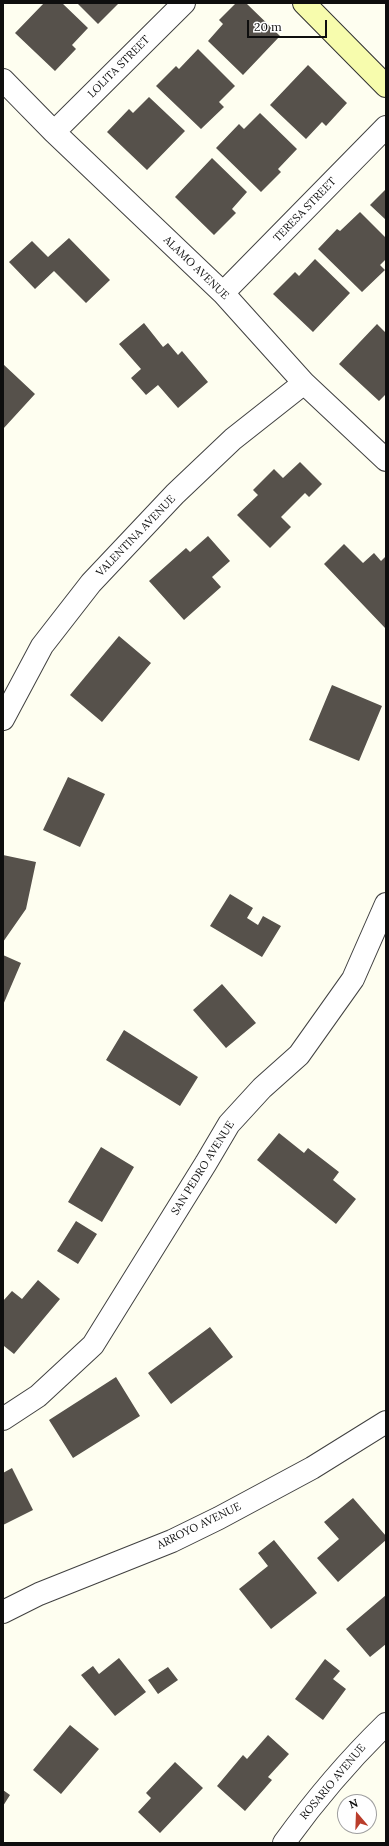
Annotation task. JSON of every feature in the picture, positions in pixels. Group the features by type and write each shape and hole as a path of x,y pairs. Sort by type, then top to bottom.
{"street":[{"name":"LOLITA STREET","path":"54,132 184,3"},
{"path":"304,3 386,86"},
{"name":"ALAMO AVENUE","path":"3,80 54,132 223,293 304,383 385,458"},
{"name":"TERESA STREET","path":"223,293 386,127"},
{"name":"VALENTINA AVENUE","path":"3,719 42,646 91,583 175,494 233,439 304,383"},
{"name":"SAN PEDRO AVENUE","path":"3,1419 38,1396 93,1344 229,1124 262,1088 299,1055 353,979 386,904"},
{"name":"ARROYO AVENUE","path":"3,1612 39,1594 172,1541 219,1518 312,1468 386,1422"},
{"name":"ROSARIO AVENUE","path":"284,1843 306,1812 363,1746 386,1724"}],"building":[{"path":"44,3 62,3 88,28 72,45 76,49 55,71 15,33"},
{"path":"77,3 116,3 118,4 98,24"},
{"path":"236,3 246,3 280,36 243,75 208,41 223,24 219,20"},
{"path":"198,49 235,86 219,102 224,107 201,129 156,86 176,66 179,69"},
{"path":"308,65 347,103 326,126 322,122 306,139 270,105"},
{"path":"149,97 185,131 147,170 107,132 129,109 133,113"},
{"path":"260,113 297,149 278,169 281,172 261,192 216,148 239,124 244,129"},
{"path":"212,158 247,192 232,209 236,213 214,235 175,197"},
{"path":"386,189 386,220 370,205"},
{"path":"360,212 386,238 386,259 380,265 385,270 362,292 318,249 337,229 340,231"},
{"path":"69,238 110,280 86,303 54,271 35,289 9,262 32,241 48,257"},
{"path":"315,259 350,293 313,332 273,294 295,272 299,276"},
{"path":"144,323 163,347 168,343 178,355 182,351 208,382 178,408 158,385 146,395 131,378 141,369 119,344"},
{"path":"377,324 386,333 386,394 379,401 339,364"},
{"path":"3,364 35,394 3,429"},
{"path":"300,462 322,484 309,497 305,493 281,517 291,527 270,548 237,515 258,495 253,490 274,469 283,478"},
{"path":"208,536 230,561 212,577 221,587 184,620 149,581 186,548 190,552"},
{"path":"344,544 363,563 374,553 381,561 386,556 386,629 324,564"},
{"path":"119,636 151,663 102,722 70,695"},
{"path":"332,685 382,706 359,761 309,740"},
{"path":"68,777 105,794 80,847 43,830"},
{"path":"3,855 36,862 26,909 3,942"},
{"path":"230,894 253,908 247,918 258,925 263,916 281,926 262,957 210,926"},
{"path":"3,955 21,963 3,1005"},
{"path":"222,984 256,1023 226,1048 193,1010"},
{"path":"124,1030 198,1077 180,1106 106,1060"},
{"path":"279,1133 304,1153 308,1148 339,1172 333,1180 356,1199 336,1224 257,1160"},
{"path":"101,1147 134,1167 102,1222 68,1202"},
{"path":"76,1221 97,1234 78,1264 57,1251"},
{"path":"38,1280 60,1299 14,1354 4,1346 3,1347 3,1301 12,1291 22,1299"},
{"path":"210,1327 233,1357 171,1404 148,1373"},
{"path":"116,1377 140,1416 73,1458 49,1420"},
{"path":"12,1468 33,1510 3,1525 3,1473"},
{"path":"353,1498 386,1536 386,1540 338,1582 317,1558 339,1539 324,1522"},
{"path":"274,1540 317,1593 271,1629 239,1589 268,1566 258,1553"},
{"path":"386,1595 386,1644 370,1657 346,1629"},
{"path":"119,1658 146,1692 115,1716 81,1675 93,1666 99,1674"},
{"path":"325,1659 340,1671 333,1679 346,1689 323,1720 295,1699"},
{"path":"168,1667 178,1680 158,1694 148,1680"},
{"path":"70,1725 99,1749 61,1794 33,1770"},
{"path":"268,1735 289,1754 268,1777 272,1780 245,1811 217,1786 243,1755 247,1759"},
{"path":"175,1762 203,1788 160,1833 138,1812 151,1798 146,1793"},
{"path":"3,1790 10,1795 3,1806"}]}
